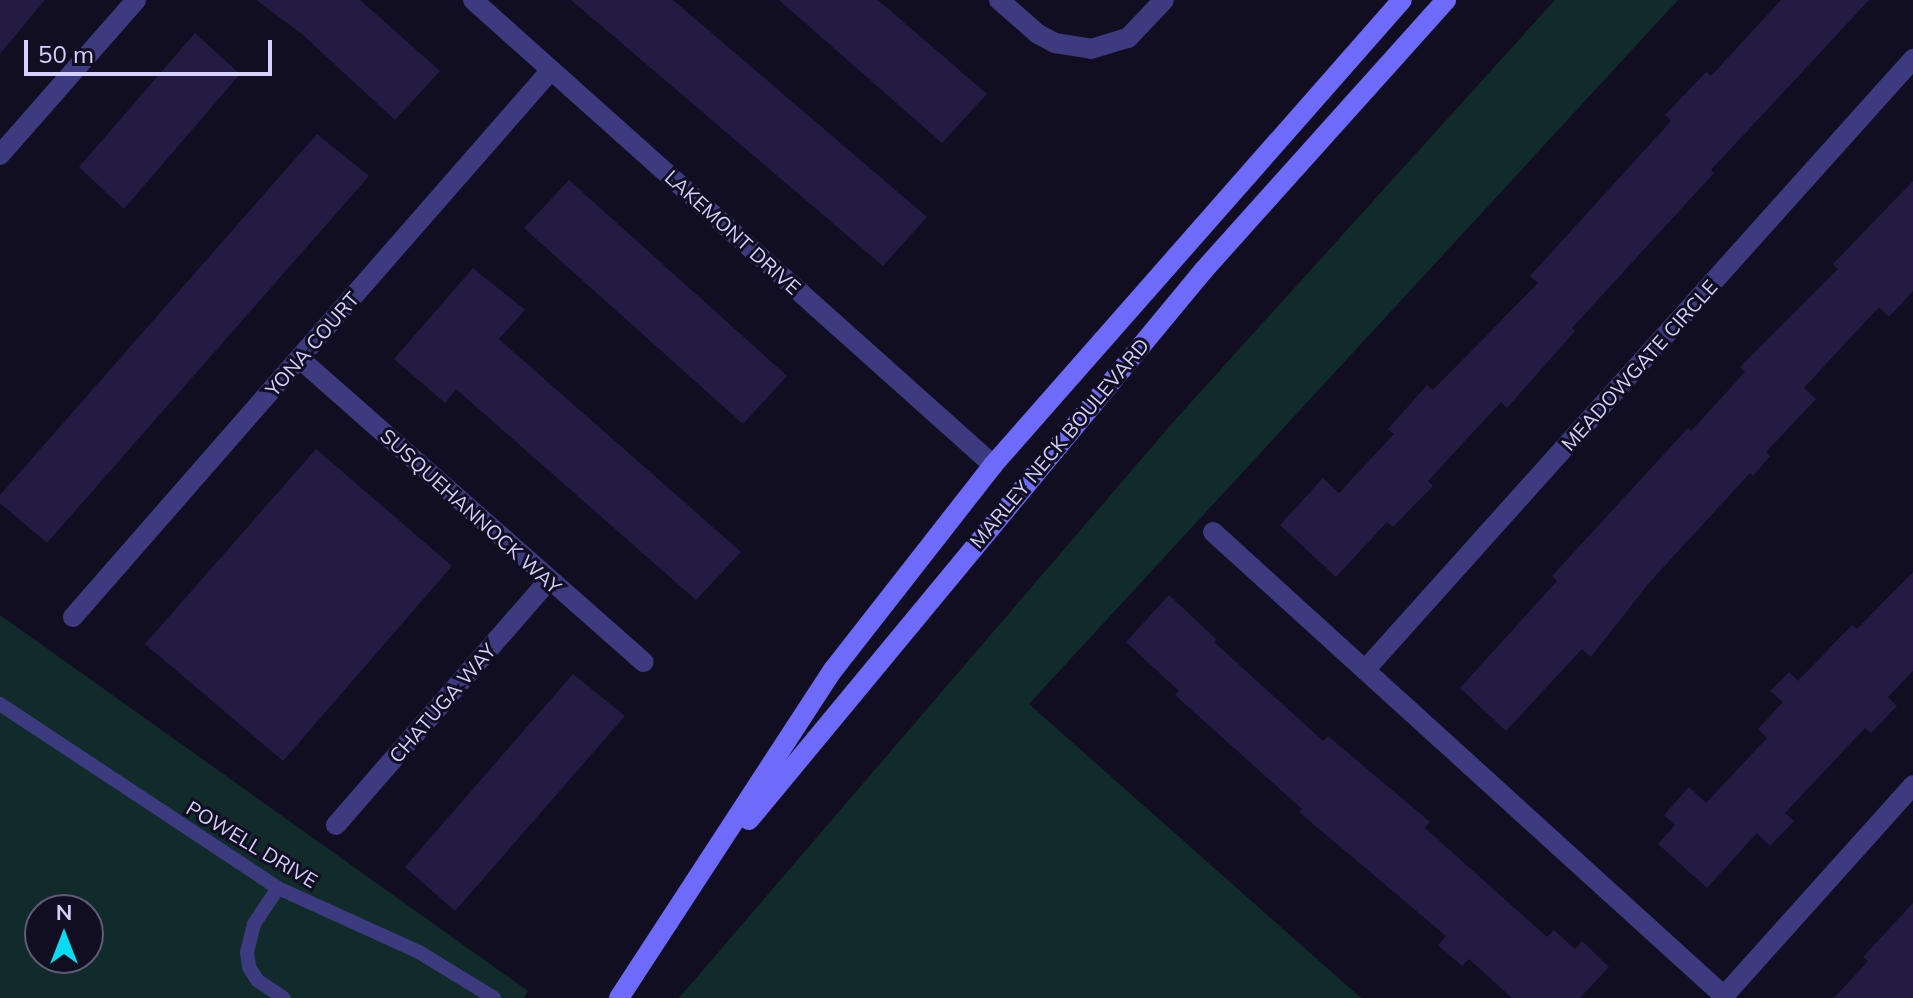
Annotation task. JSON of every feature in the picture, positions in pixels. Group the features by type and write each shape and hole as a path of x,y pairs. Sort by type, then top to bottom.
{"main road":[{"name":"MARLEY NECK BOULEVARD","path":"619,998 833,670 993,465 1402,0"},
{"name":"MARLEY NECK BOULEVARD","path":"685,897 1203,271 1446,0"}],"street":[{"path":"0,155 136,0"},
{"name":"LAKEMONT DRIVE","path":"473,0 993,465"},
{"path":"999,0 1038,34 1055,43 1091,49 1128,38 1164,0"},
{"name":"MEADOWGATE CIRCLE","path":"1365,670 1913,59"},
{"name":"YONA COURT","path":"73,617 551,70"},
{"name":"SUSQUEHANNOCK WAY","path":"300,359 644,662"},
{"path":"1213,532 1724,996 1913,785"},
{"name":"CHATUGA WAY","path":"336,825 549,580"}],"lane":[{"name":"POWELL DRIVE","path":"0,704 278,888 419,952 494,998"},
{"path":"278,888 254,924 247,952 249,967 257,980 284,998"}],"green space":[{"path":"1555,0 1678,0 1029,704 1361,998 679,998 1175,420"},
{"path":"0,615 528,991 524,998 0,998"}],"building":[{"path":"0,0 45,0 0,54"},
{"path":"256,0 360,0 440,71 395,120 303,35"},
{"path":"571,0 673,0 927,217 883,266"},
{"path":"779,0 878,0 987,94 942,143"},
{"path":"1781,0 1869,0 1711,170 1714,173 1572,328 1575,331 1507,408 1501,402 1428,481 1433,486 1393,527 1387,522 1336,577 1280,525 1323,478 1339,493 1394,434 1388,429 1427,385 1433,390 1538,283 1530,276 1671,121 1665,115 1706,72 1711,76"},
{"path":"195,33 240,74 124,209 79,167"},
{"path":"317,134 369,176 47,543 0,503 0,495"},
{"path":"569,180 787,376 743,424 524,228"},
{"path":"1913,181 1913,291 1889,317 1879,307 1825,365 1804,388 1816,399 1766,452 1770,456 1753,476 1750,473 1648,584 1591,657 1582,649 1506,731 1460,688 1557,581 1552,576 1688,428 1691,431 1745,372 1740,367 1838,269 1833,264"},
{"path":"473,268 525,310 499,339 741,552 696,600 456,389 445,403 394,359"},
{"path":"316,449 452,566 283,761 145,644"},
{"path":"1913,572 1913,671 1888,697 1897,706 1871,733 1865,728 1785,813 1794,821 1770,846 1757,833 1707,888 1658,844 1675,825 1664,815 1689,787 1706,803 1767,738 1758,729 1783,702 1770,691 1789,672 1798,681 1852,625 1857,629"},
{"path":"1169,595 1216,639 1214,642 1323,741 1328,736 1430,822 1425,828 1547,937 1554,930 1575,949 1582,941 1609,967 1580,998 1512,998 1469,959 1462,966 1438,945 1446,936 1299,812 1302,809 1175,695 1179,691 1126,642"},
{"path":"573,674 625,716 455,911 405,867"},
{"path":"1913,903 1913,998 1834,998 1868,961 1863,957"}]}
